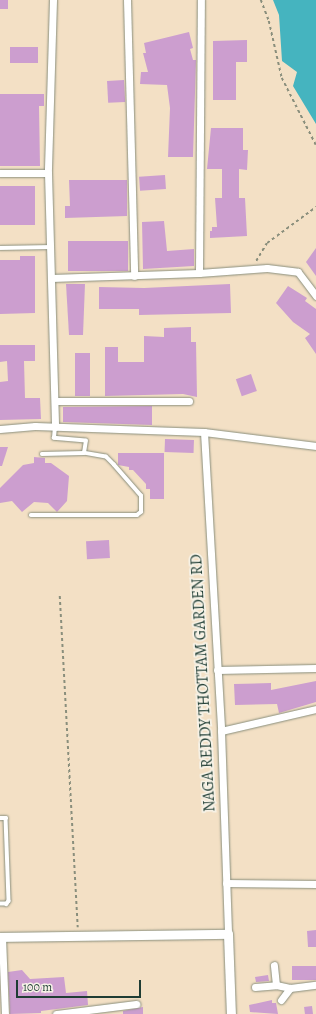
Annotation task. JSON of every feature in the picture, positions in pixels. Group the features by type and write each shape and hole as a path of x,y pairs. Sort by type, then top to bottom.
{"street":[{"path":"52,0 48,173 55,427"},
{"path":"127,0 134,276"},
{"path":"199,273 201,0"},
{"path":"0,173 48,173"},
{"path":"52,278 199,273 254,268 298,272 316,296"},
{"path":"55,401 189,401"},
{"path":"0,429 55,427 204,432 316,446"},
{"name":"NAGA REDDY THOTTAM GARDEN RD","path":"204,432 221,731 228,934"},
{"path":"217,670 316,668"},
{"path":"221,731 316,709"},
{"path":"226,883 316,884"},
{"path":"5,1014 1,937 228,934 231,1014"},
{"path":"274,965 276,985"},
{"path":"255,987 276,985 290,988 316,986"},
{"path":"281,1000 290,988"},
{"path":"56,1014 136,1004"}],"lane":[{"path":"0,248 50,246"},
{"path":"55,427 54,438 86,441 84,453"},
{"path":"31,515 137,515 141,512 141,496 106,457 84,453 42,454"},
{"path":"0,818 6,818 9,901 7,904 0,904"}],"path":[{"path":"261,0 269,22 282,78 316,145"},
{"path":"254,268 267,243 316,207"},
{"path":"60,596 78,936"}],"water":[{"path":"273,0 316,0 316,124 293,86 297,72 282,61 279,15"}],"building":[{"path":"0,0 8,0 8,9 0,9"},
{"path":"189,32 193,48 190,49 193,60 196,60 193,157 168,157 170,108 167,85 140,84 141,72 148,72 143,53 146,53 144,43"},
{"path":"247,40 247,62 236,62 236,100 213,100 213,41"},
{"path":"10,47 38,47 38,63 10,63"},
{"path":"124,80 125,102 108,103 107,81"},
{"path":"0,94 44,94 44,106 39,106 40,166 0,166"},
{"path":"211,128 243,128 243,150 248,150 247,170 239,169 239,198 245,198 247,236 210,238 210,231 212,231 212,227 217,227 215,198 222,198 222,169 207,169"},
{"path":"165,175 166,189 140,191 139,177"},
{"path":"69,180 127,180 127,216 65,218 65,206 70,206"},
{"path":"0,186 35,186 35,225 0,225"},
{"path":"164,221 167,251 194,249 194,266 143,269 142,222"},
{"path":"68,241 128,241 128,271 68,271"},
{"path":"316,248 316,276 306,262"},
{"path":"20,256 35,256 35,313 0,314 0,260 20,260"},
{"path":"66,284 85,284 83,335 69,335"},
{"path":"230,284 231,313 139,315 139,309 99,309 99,287 144,288"},
{"path":"288,286 307,298 305,301 316,309 316,354 305,338 310,334 293,322 276,303"},
{"path":"191,327 191,342 196,342 197,397 183,394 105,396 105,347 118,347 118,362 144,362 144,336 164,337 164,328"},
{"path":"0,345 35,345 35,361 24,361 25,398 40,398 41,419 0,420 0,382 8,381 7,361 0,362"},
{"path":"75,353 90,353 90,396 75,396"},
{"path":"251,374 257,391 242,396 236,379"},
{"path":"152,406 152,425 63,422 63,407"},
{"path":"165,439 194,440 194,453 165,452"},
{"path":"0,447 8,447 2,466 0,466"},
{"path":"118,453 164,453 164,499 150,499 150,489 146,489 146,484 133,470 129,470 129,467 118,465"},
{"path":"34,457 45,458 45,463 51,463 69,476 67,501 57,512 48,503 34,502 22,512 12,501 0,503 0,488 23,465 34,463"},
{"path":"109,540 110,558 87,559 86,541"},
{"path":"316,681 316,702 279,713 277,704 235,705 234,684 271,683 271,690"},
{"path":"316,930 316,947 308,947 307,931"},
{"path":"292,966 316,966 316,980 292,980"},
{"path":"22,970 30,979 64,977 66,993 87,991 88,1005 41,1011 41,1013 10,1014 8,972"},
{"path":"268,975 269,981 256,982 255,977"},
{"path":"272,1000 272,1003 276,1003 278,1014 250,1012 249,1005"},
{"path":"312,1006 313,1014 305,1014 304,1007"},
{"path":"143,1007 143,1014 123,1014 123,1011"}]}
